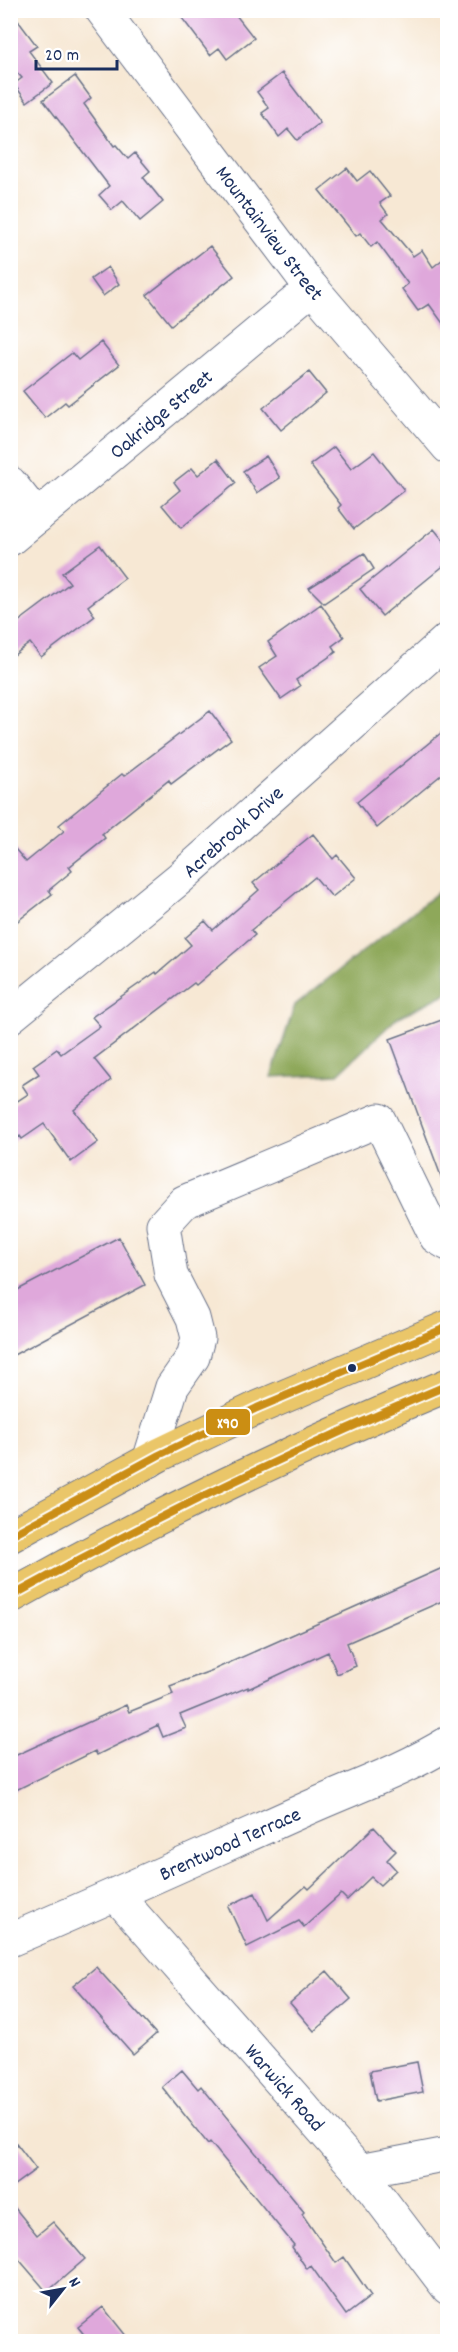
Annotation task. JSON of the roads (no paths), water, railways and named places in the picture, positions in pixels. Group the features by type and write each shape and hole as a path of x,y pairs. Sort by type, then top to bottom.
{"main road":[{"path":"10,1536 149,1461 257,1408 447,1327"},
{"path":"10,1597 116,1539 211,1491 322,1439 447,1385"}],"street":[{"name":"Mountainview Street","path":"102,10 312,288 447,447"},
{"name":"Oakridge Street","path":"10,539 312,288"},
{"path":"10,483 37,517"},
{"name":"Acrebrook Drive","path":"10,1017 180,878 447,639"},
{"path":"149,1461 172,1387 193,1358 198,1338 193,1318 171,1275 164,1243 163,1225 184,1202 380,1120 436,1237 447,1244"},
{"name":"Brentwood Terrace","path":"10,1940 116,1895 302,1810 391,1773 447,1743"},
{"name":"Warwick Road","path":"116,1895 359,2171 447,2288"},
{"path":"359,2171 447,2154"}]}
